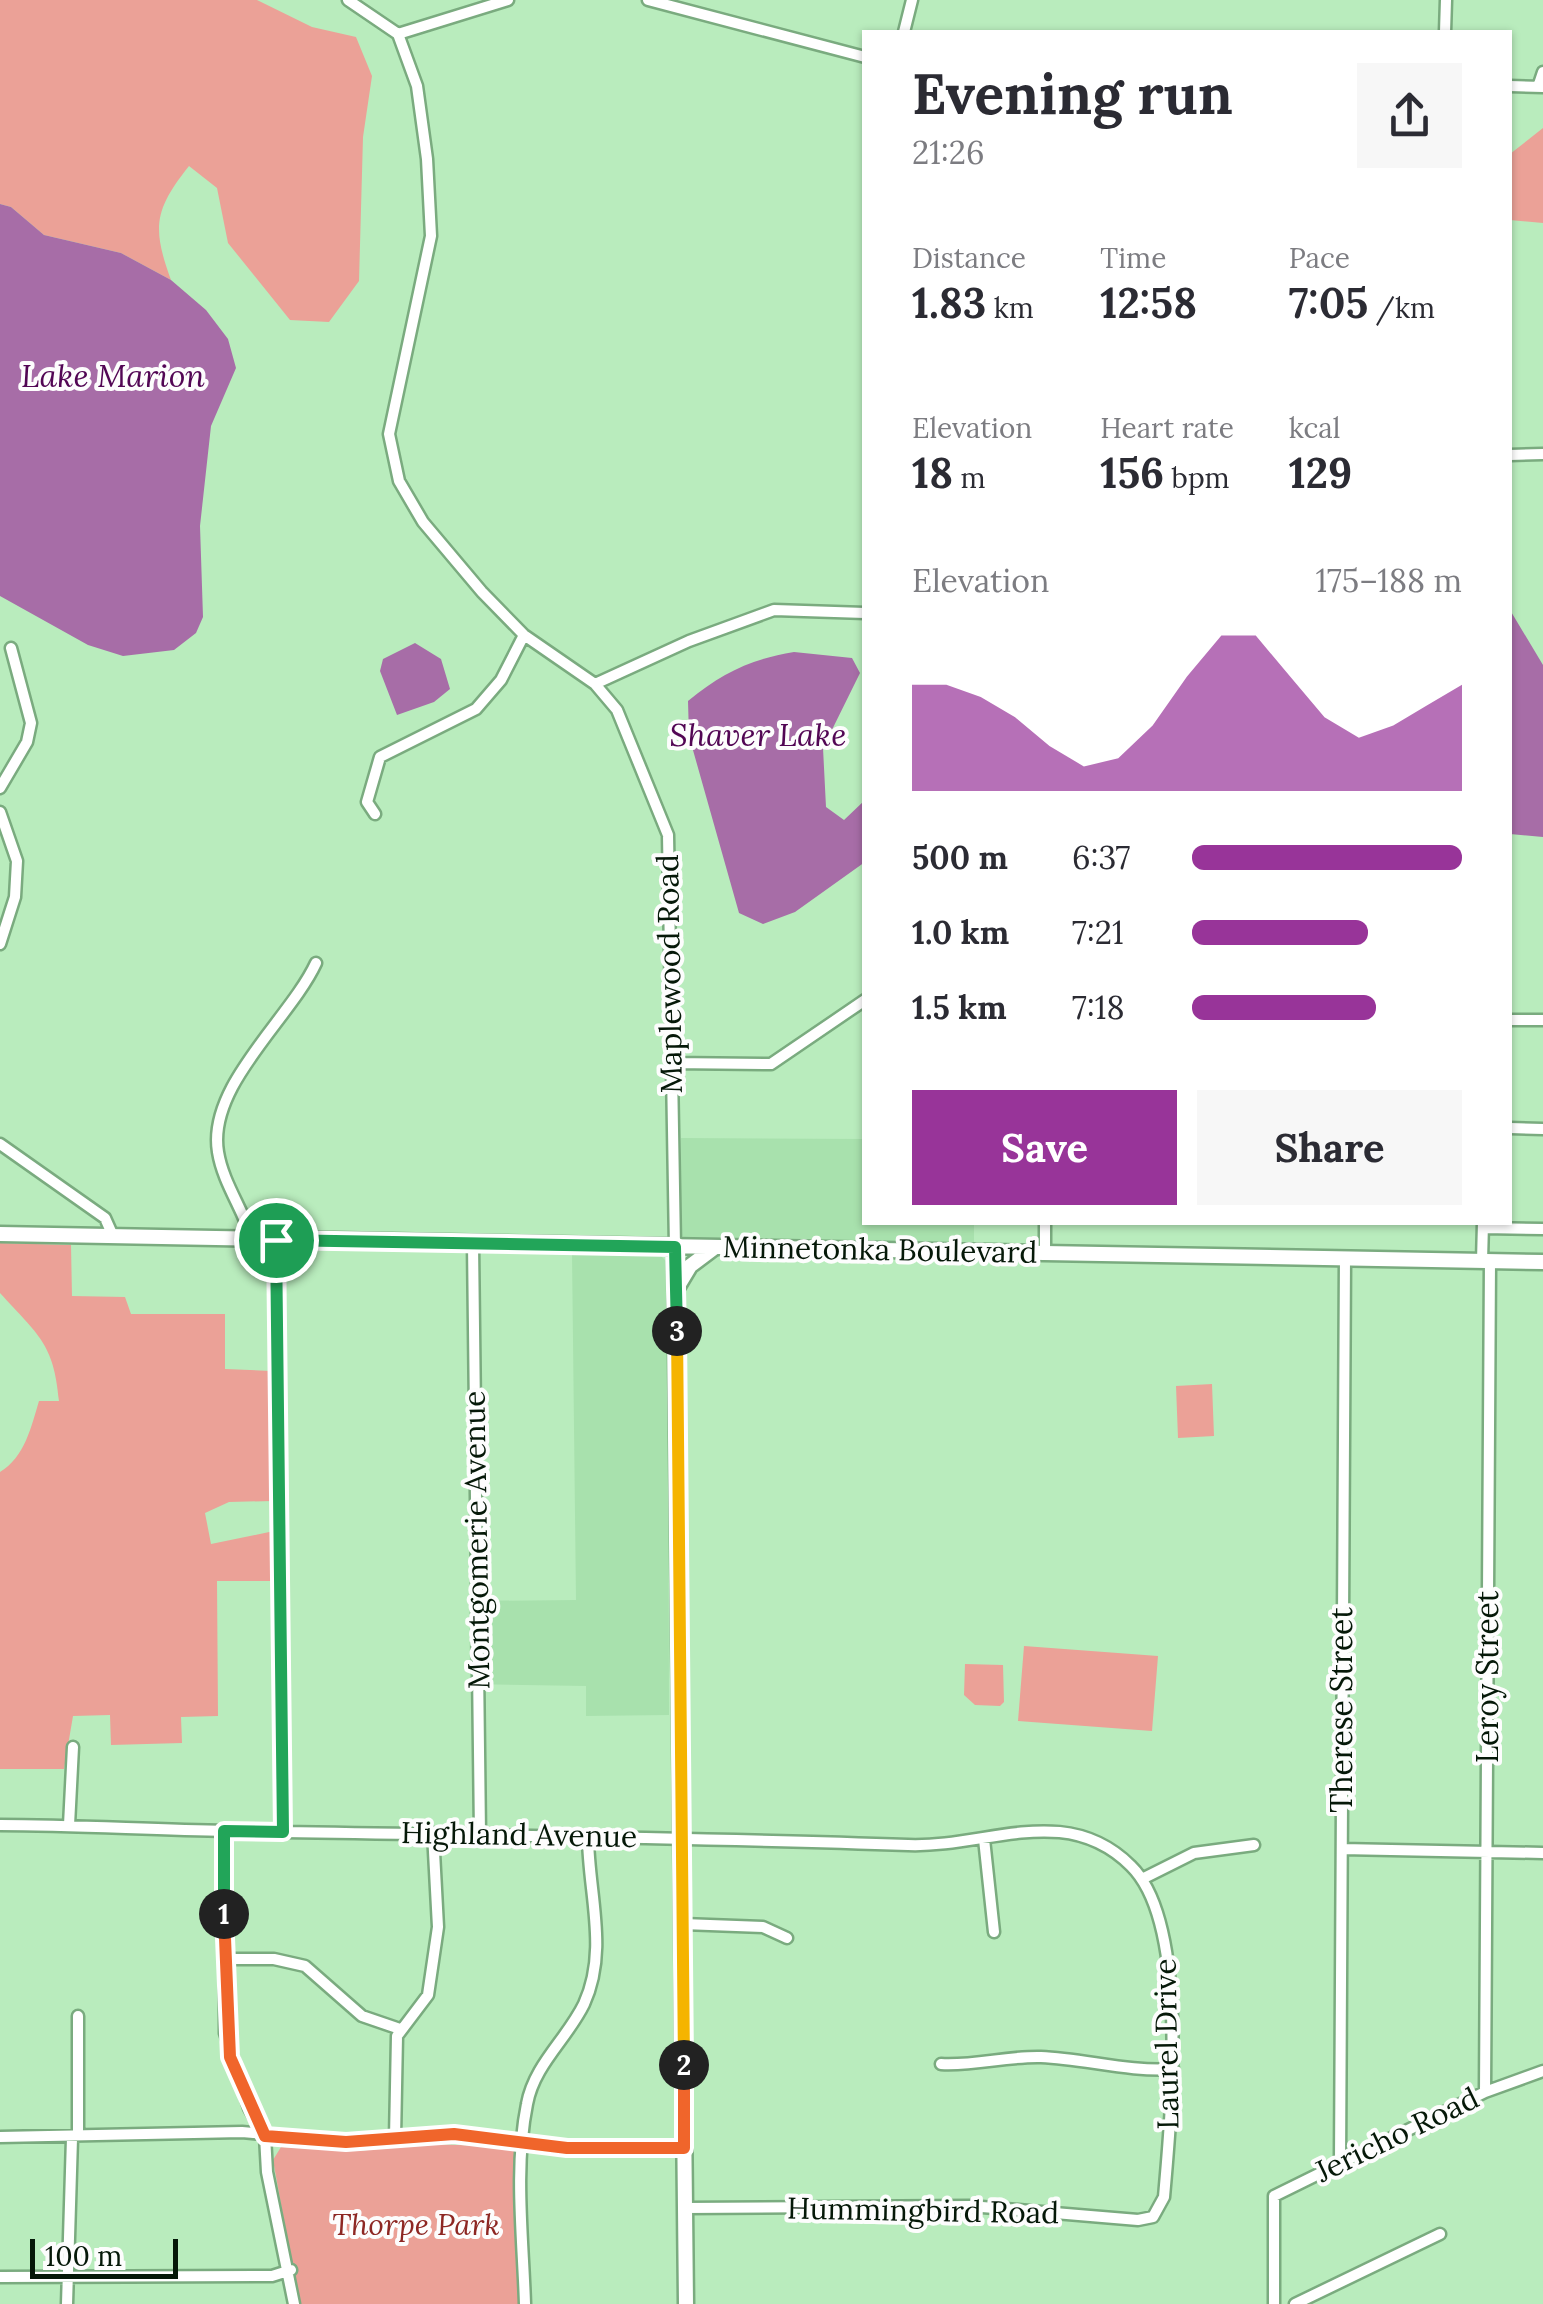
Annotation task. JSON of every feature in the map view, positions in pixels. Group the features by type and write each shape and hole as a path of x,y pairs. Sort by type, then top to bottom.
{"street":[{"path":"348,0 398,34 508,0"},
{"path":"650,0 862,56"},
{"path":"904,30 912,0"},
{"path":"1446,0 1446,30"},
{"name":"Maplewood Road","path":"398,34 416,86 432,236 389,434 390,453 399,481 422,522 524,634 595,684 617,710 632,738 668,834 675,1247"},
{"path":"1512,86 1541,87 1543,72"},
{"path":"1512,455 1543,454"},
{"path":"595,684 689,641 774,610 862,613"},
{"path":"375,814 367,802 380,757 393,747 462,720 476,709 501,680 524,634"},
{"path":"0,788 27,742 31,722 10,648"},
{"path":"0,812 14,842 17,879 0,944"},
{"path":"252,1239 221,1168 217,1148 220,1113 272,1027 300,995 316,963"},
{"path":"671,1063 771,1064 862,1002"},
{"path":"1512,1016 1543,1020"},
{"path":"1512,1128 1543,1129"},
{"path":"0,1144 106,1218 112,1236"},
{"path":"1045,1225 1045,1253"},
{"path":"1483,1225 1543,1229"},
{"name":"Leroy Street","path":"1483,1225 1485,2092"},
{"name":"Minnetonka Boulevard","path":"0,1234 1543,1262"},
{"path":"276,1240 283,1832"},
{"name":"Montgomerie Avenue","path":"473,1244 480,1835"},
{"path":"675,1247 686,2304"},
{"path":"677,1288 690,1266 714,1248"},
{"name":"Therese Street","path":"1340,2163 1345,1257"},
{"path":"69,1825 74,1747"},
{"name":"Highland Avenue","path":"0,1824 224,1831 681,1836 914,1846 984,1840 1030,1830 1072,1832 1112,1850 1142,1879"},
{"path":"224,1831 224,1959 230,2057 265,2136 268,2172 291,2270 294,2304"},
{"path":"396,2138 395,2047 400,2029 425,2004 438,1927 433,1833"},
{"path":"525,2304 522,2141 536,2076 583,2005 593,1973 597,1914 588,1836"},
{"path":"984,1840 994,1932"},
{"path":"1142,1879 1194,1853 1254,1845"},
{"path":"1342,1849 1543,1853"},
{"name":"Laurel Drive","path":"1142,1879 1161,1917 1164,1935 1173,2070 1164,2197 1159,2212"},
{"path":"683,1924 763,1927 787,1938"},
{"path":"224,1959 274,1959 305,1966 362,2016 400,2029"},
{"path":"66,2304 78,2016"},
{"path":"941,2064 965,2066 1028,2057 1173,2070"},
{"name":"Jericho Road","path":"1274,2304 1274,2196 1485,2092 1543,2071"},
{"path":"0,2137 265,2136 346,2142 454,2134 592,2150 684,2148"},
{"name":"Hummingbird Road","path":"685,2208 970,2206 1138,2220 1159,2212"},
{"path":"1295,2304 1440,2234"},
{"path":"0,2277 272,2276 291,2270"}],"shaded area":[{"path":"681,1138 862,1139 862,1225 974,1225 974,1244 688,1242 679,1233"},
{"path":"572,1253 661,1256 668,1263 669,1715 586,1716 586,1686 470,1684 469,1601 576,1600"}],"green space":[{"path":"0,0 257,0 312,27 356,37 372,76 363,137 359,281 329,322 290,320 228,243 217,188 189,166 169,195 160,220 161,246 171,280 121,253 44,235 11,207 0,204"},
{"path":"1543,128 1543,223 1512,220 1512,152"},
{"path":"0,1243 71,1245 72,1296 125,1297 131,1314 225,1314 225,1369 271,1371 272,1501 229,1502 205,1513 211,1544 274,1531 273,1581 217,1581 218,1716 181,1717 182,1743 111,1745 110,1715 73,1716 64,1769 0,1769 0,1472 21,1450 39,1401 59,1401 53,1366 42,1341 0,1293"},
{"path":"1212,1384 1214,1436 1178,1438 1176,1386"},
{"path":"1024,1646 1158,1656 1152,1731 1018,1721"},
{"path":"965,1664 1003,1665 1004,1702 1000,1706 975,1705 964,1695"},
{"name":"Thorpe Park","path":"429,2144 515,2147 519,2304 299,2304 273,2160 281,2147 358,2151"}],"water":[{"name":"Lake Marion","path":"0,204 11,207 44,235 121,253 171,280 206,310 228,339 236,368 211,426 200,526 203,617 196,633 174,650 123,656 88,645 0,596"},
{"path":"1512,613 1543,665 1543,837 1512,834"},
{"path":"415,643 441,659 450,689 434,702 397,715 380,671 383,659"},
{"name":"Shaver Lake","path":"794,652 852,658 860,673 823,748 826,807 844,820 862,803 862,864 795,912 763,924 739,913 689,736 688,701 738,669"}],"route":[{"path":"276,1240 675,1247 684,2148 592,2150 454,2134 327,2142 265,2136 254,2120 230,2057 226,2033 224,1831 283,1832 276,1240"}]}
